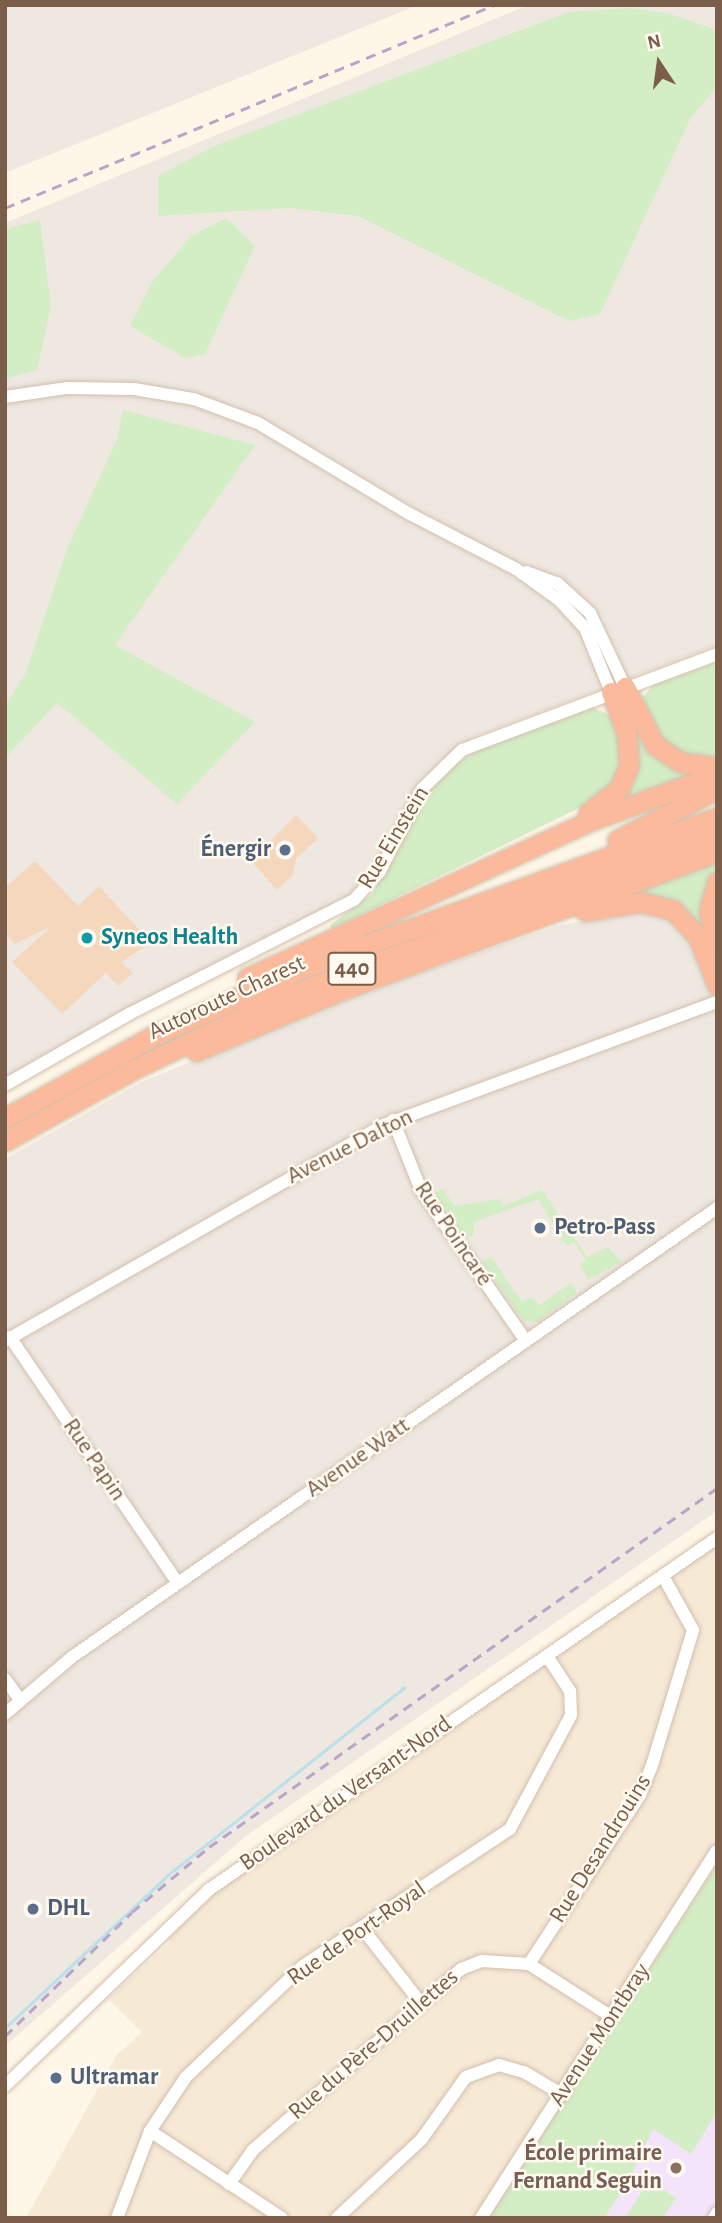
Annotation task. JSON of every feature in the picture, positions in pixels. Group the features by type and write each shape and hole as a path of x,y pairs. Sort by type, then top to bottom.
{"highway":[{"path":"618,689 655,745 680,762 717,767"},
{"path":"498,863 594,810 619,789 630,752 618,689"},
{"path":"71,1080 130,1038 205,999 617,810 717,774"},
{"path":"324,959 628,836 717,789"},
{"name":"Autoroute Charest","path":"5,1118 71,1080 324,959 717,817"},
{"name":"Autoroute Charest","path":"5,1141 122,1075 279,999 717,835"},
{"path":"5,1141 246,1029 717,852"},
{"path":"717,882 709,909 717,944"},
{"path":"443,953 592,909 649,902 673,910 690,925 717,985"}],"street":[{"path":"5,397 107,387 164,393 227,410 286,437 408,513 516,569 580,621 618,689"},
{"name":"Rue Einstein","path":"5,1085 129,1014 346,906 375,879 416,797 444,763 483,739 717,653"},
{"name":"Avenue Dalton","path":"8,1339 393,1120 717,1002"},
{"name":"Rue Poincaré","path":"393,1120 421,1190 526,1341"},
{"name":"Avenue Watt","path":"5,1714 20,1700 178,1583 717,1208"},
{"name":"Rue Papin","path":"8,1339 178,1583"},
{"name":"Boulevard du Versant-Nord","path":"5,2086 210,1889 717,1538"},
{"name":"Rue Desandrouins","path":"529,1964 640,1795 653,1762 693,1630 663,1576"},
{"name":"Rue de Port-Royal","path":"117,2218 150,2131 186,2077 303,1966 510,1829 571,1715 570,1691 547,1656"},
{"path":"5,1679 20,1700"},
{"name":"Avenue Montbray","path":"481,2218 563,2095 717,1851"},
{"path":"362,1928 420,2002"},
{"name":"Rue du Père-Druillettes","path":"229,2184 253,2150 461,1969 482,1961 529,1964 612,2017"},
{"path":"337,2218 421,2140 466,2077 499,2065 524,2072 563,2095"},
{"path":"150,2131 282,2218"},
{"path":"714,2218 717,2213"}],"shaded area":[{"path":"5,5 418,5 5,173"},
{"path":"528,5 717,5 717,646 471,738 425,777 376,872 351,897 5,1081 5,223"},
{"path":"654,910 717,942 717,1511 246,1836 5,2046 5,1159 142,1082 326,1005 560,925"},
{"path":"717,1540 717,2218 26,2218 116,2056 142,2032 108,1999 170,1942 166,1932 338,1792"},
{"name":"École primaire Fernand Seguin","path":"717,2112 717,2210 711,2218 604,2218 628,2182 652,2128 691,2154"}],"green space":[{"path":"631,8 670,14 717,30 717,86 690,119 600,314 569,321 358,216 291,208 158,216 158,176 212,147 569,12"},
{"path":"226,218 255,246 205,354 185,358 130,326 152,282 191,236"},
{"path":"40,220 51,306 37,370 5,379 5,229"},
{"path":"123,410 255,445 115,645 255,722 177,804 57,703 5,758 5,706 26,672 67,549 117,439"},
{"path":"717,662 717,758 690,758 666,746 641,699 654,685"},
{"path":"593,708 613,716 622,744 617,778 600,798 331,929 330,925 372,894 429,790 454,765 477,750"},
{"path":"636,734 647,748 688,775 620,801"},
{"path":"717,860 707,931 624,894"},
{"path":"443,1189 454,1206 500,1199 503,1206 542,1190 587,1257 608,1247 622,1262 588,1280 580,1264 586,1260 574,1242 567,1246 538,1199 474,1222 474,1235 466,1238 434,1193"},
{"path":"491,1257 522,1302 532,1297 539,1305 571,1283 577,1293 537,1322 524,1321 482,1262"},
{"path":"717,1865 717,2112 691,2154 653,2129 628,2182 604,2218 489,2218"},
{"path":"649,2180 676,2198 663,2218 625,2218"}],"building":[{"name":"Énergir","path":"296,815 318,838 296,859 293,875 277,890 251,861"},
{"name":"Syneos Health","path":"35,861 78,906 99,886 144,935 140,939 146,946 121,962 133,973 118,986 106,973 62,1014 12,962 52,926 15,944 5,934 5,888"}],"waterway":[{"path":"5,2028 169,1874 404,1688"}],"railway":[{"path":"5,208 494,5"},
{"path":"5,2036 132,1912 209,1847 717,1488"}],"place":[{"name":"Énergir","path":"285,850"},
{"name":"Syneos Health","path":"87,938"},
{"name":"Petro-Pass","path":"540,1228"},
{"name":"DHL","path":"33,1909"},
{"name":"Ultramar","path":"56,2078"},
{"name":"École primaire Fernand Seguin","path":"676,2168"}]}
